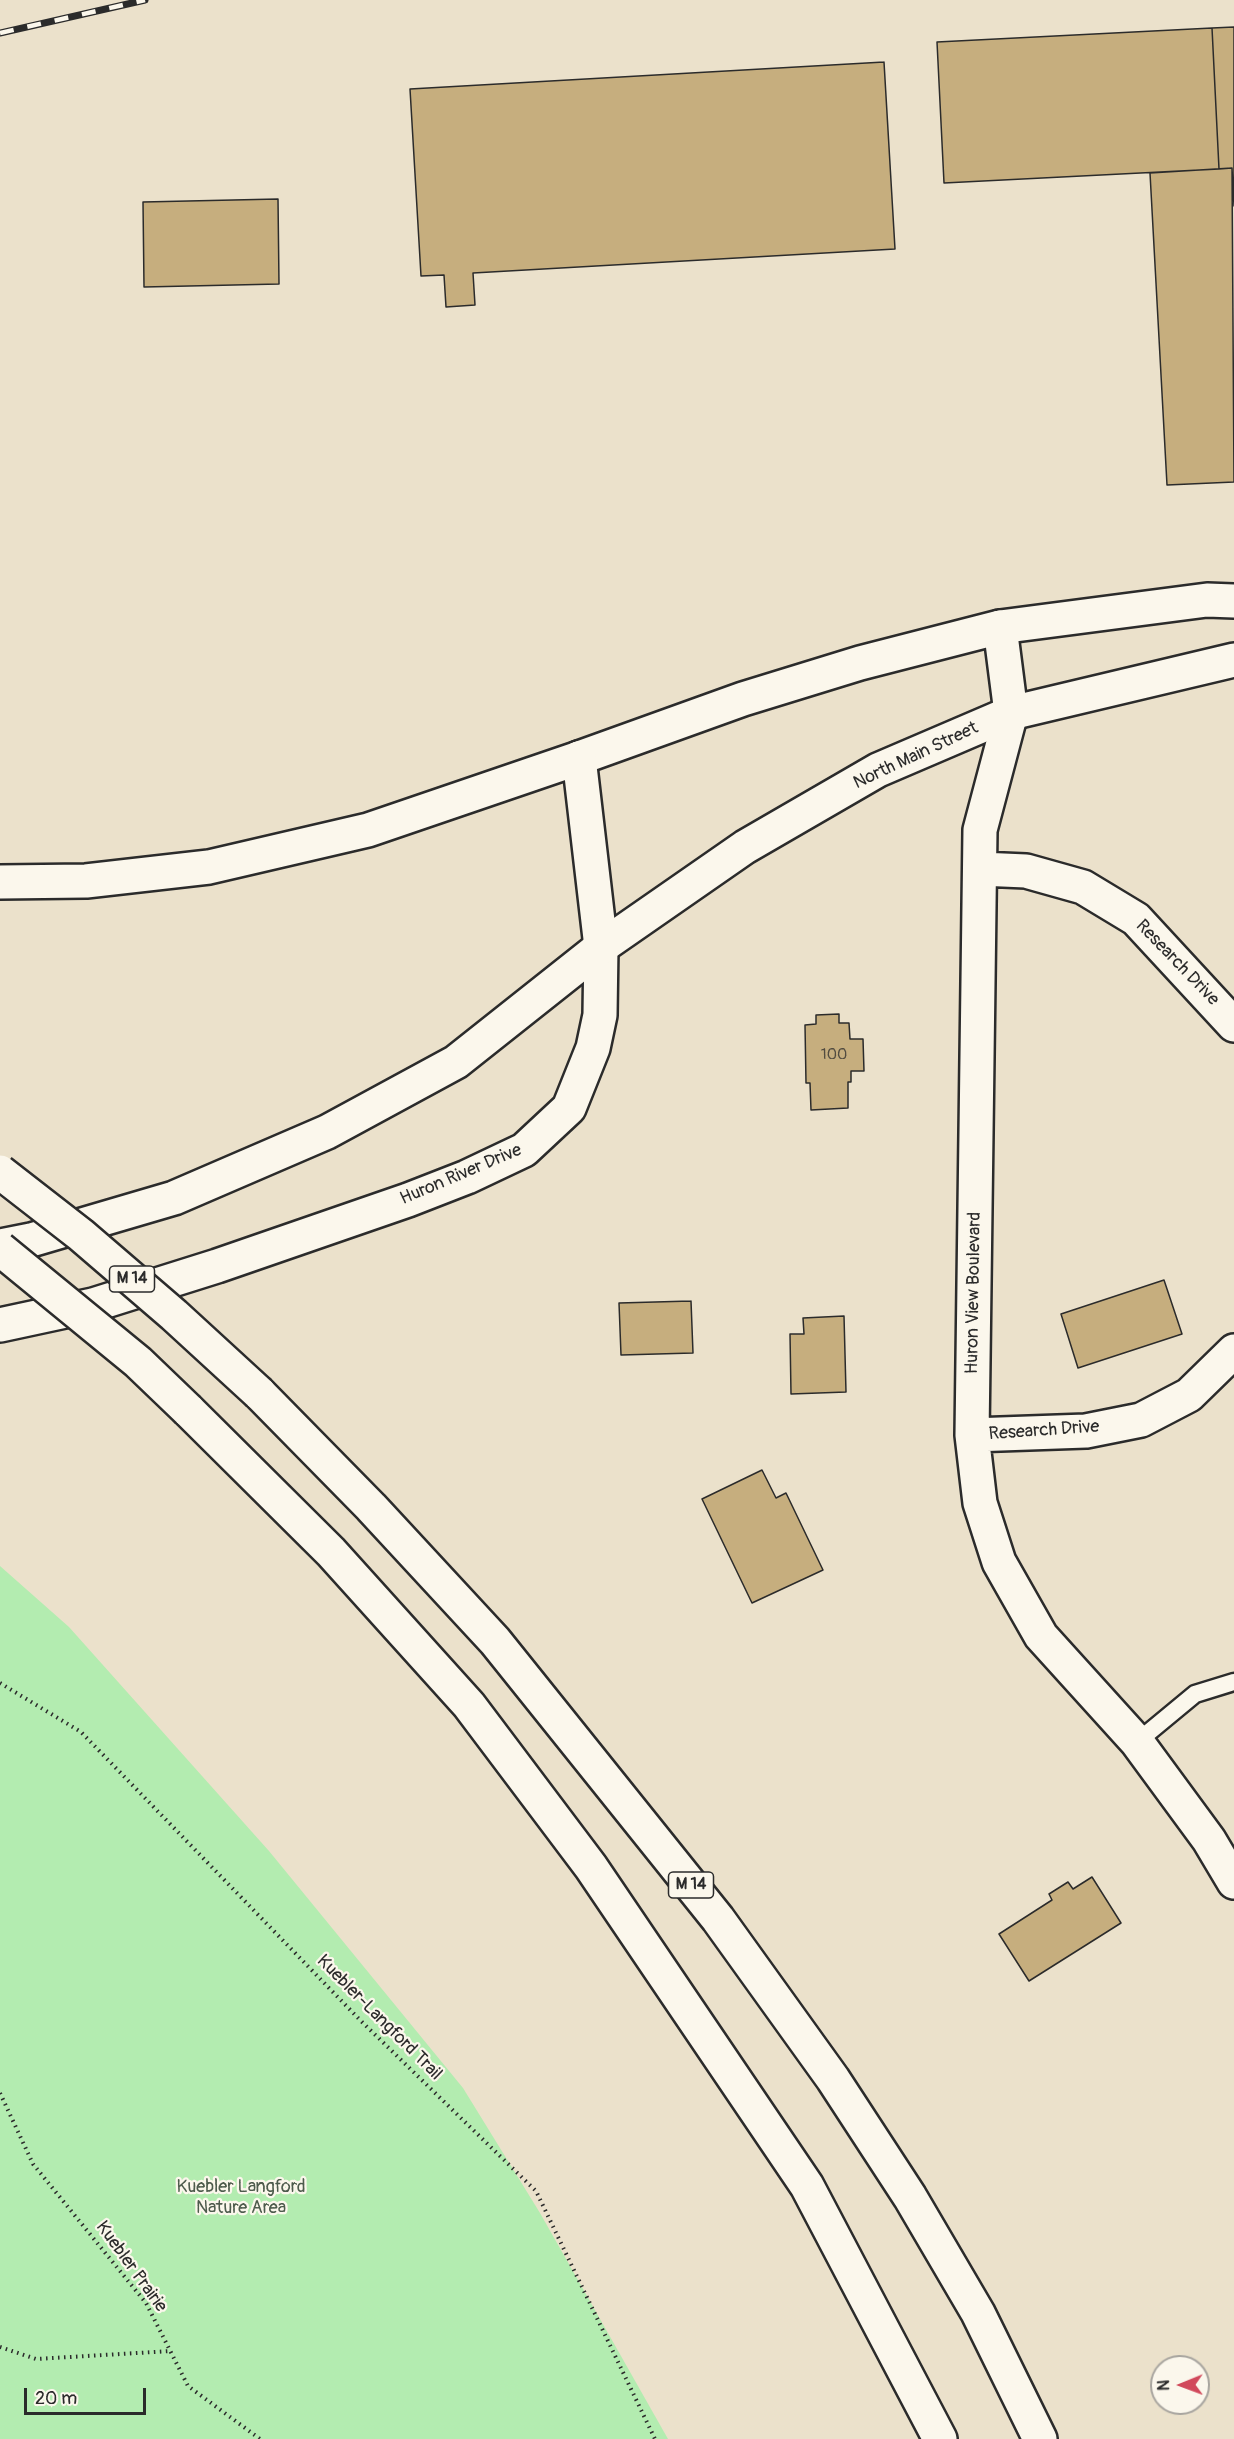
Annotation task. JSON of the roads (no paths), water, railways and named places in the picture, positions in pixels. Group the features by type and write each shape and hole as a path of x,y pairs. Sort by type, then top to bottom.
{"main road":[{"path":"0,882 86,881 209,867 368,830 754,696 860,663 1000,627 1207,600 1234,601"},
{"name":"Huron View Boulevard","path":"1000,627 1011,713 980,830 972,1435 980,1503 999,1562 1041,1636 1137,1742 1209,1840 1234,1882"},
{"name":"North Main Street","path":"0,1247 174,1198 327,1132 456,1062 601,947 745,848 878,770 1011,713 1234,660"},
{"name":"Huron River Drive","path":"0,1325 93,1305 217,1266 408,1200 467,1177 524,1150 569,1108 593,1048 600,1015 601,947 579,758"},
{"name":"Research Drive","path":"980,868 1026,871 1083,887 1136,919 1234,1025"},
{"name":"M 14","path":"0,1172 81,1236 174,1315 258,1393 371,1507 495,1641 718,1919 833,2079 910,2197 978,2313 1040,2439"},
{"path":"0,1247 138,1362 188,1410 331,1552 469,1705 591,1867 807,2186 940,2439"},
{"name":"Research Drive","path":"972,1435 1086,1431 1141,1420 1189,1395 1234,1351"}],"lane":[{"path":"1137,1742 1195,1694 1234,1682"}],"railway":[{"path":"0,33 145,0"}],"park label":[{"name":"Kuebler Langford Nature Area","path":"241,2197"}]}
